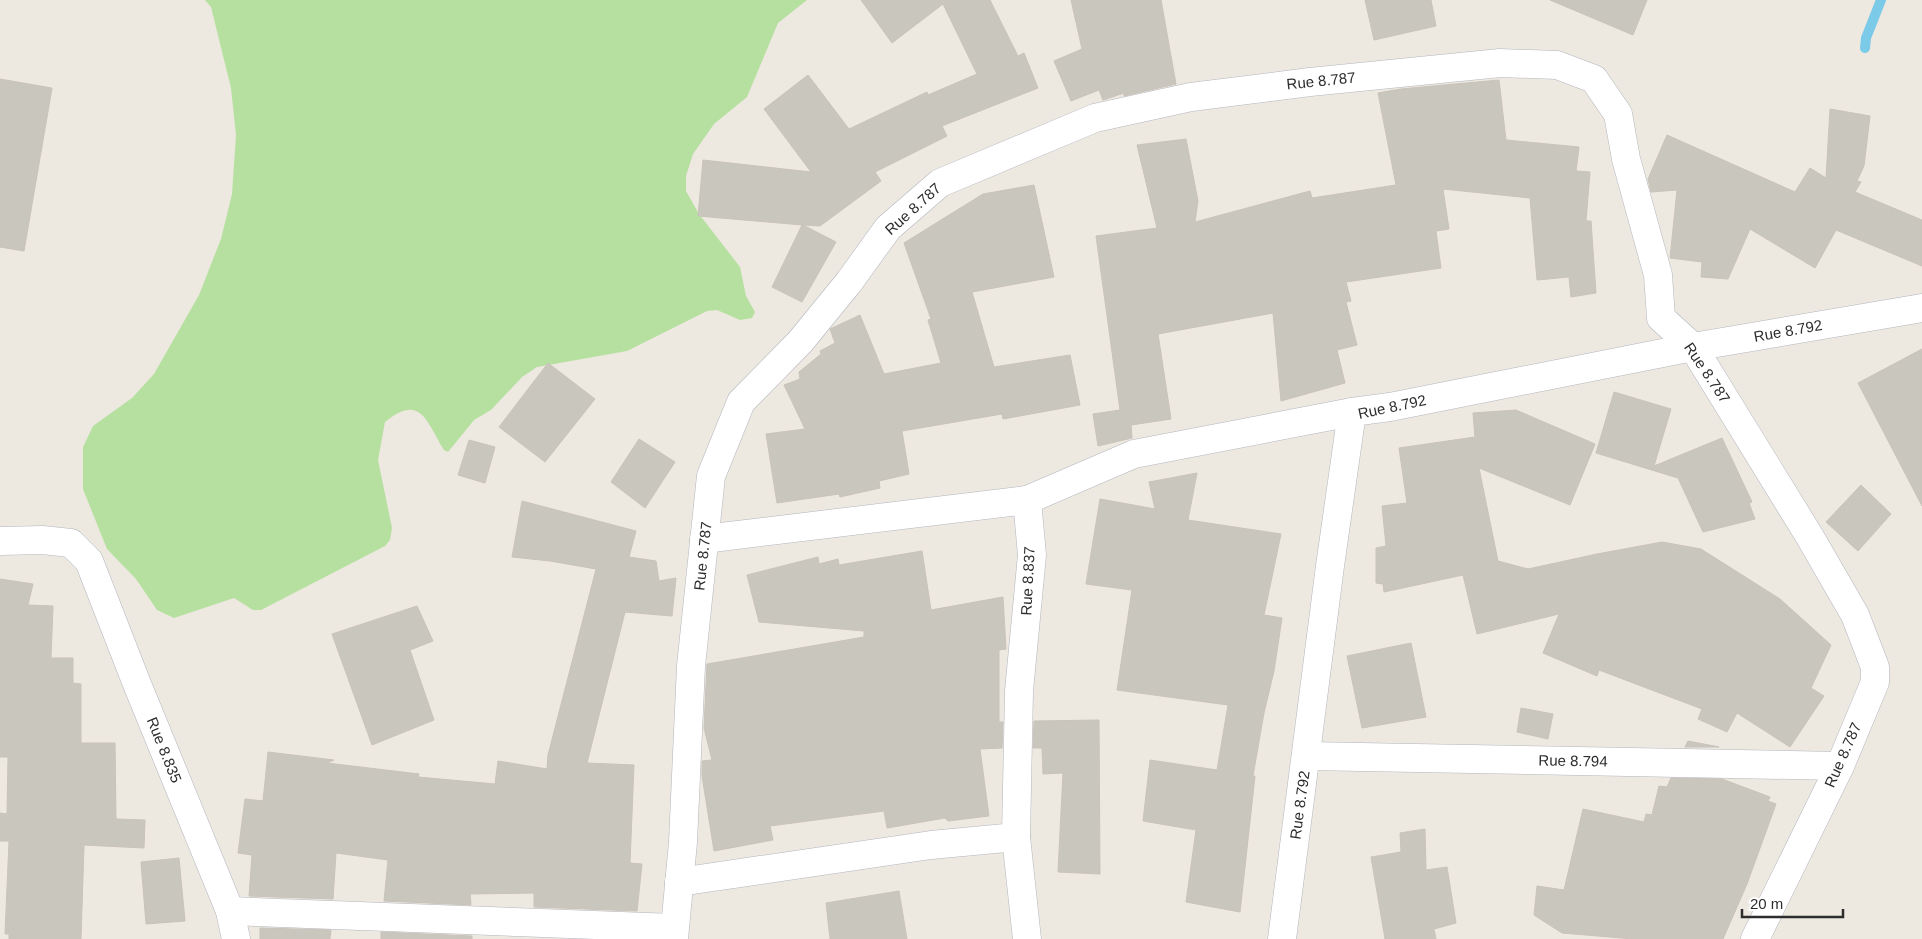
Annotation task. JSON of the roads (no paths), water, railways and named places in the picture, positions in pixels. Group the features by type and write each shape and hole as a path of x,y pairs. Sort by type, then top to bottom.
{"street":[{"name":"Rue 8.787","path":"674,934 683,842 691,666 711,476 741,402 800,342 849,282 888,228 940,183 1095,118 1191,97 1310,82 1500,63 1557,65 1594,79 1618,114 1626,159 1658,275 1661,318 1693,347 1810,537 1855,615 1876,667 1875,682 1840,766 1755,939"},
{"name":"Rue 8.792","path":"1282,939 1330,566 1352,412 1390,407 1693,347 1922,308"},
{"path":"704,539 1027,500 1134,454 1352,412"},
{"name":"Rue 8.837","path":"1027,500 1032,555 1019,691 1016,837 1027,939"},
{"name":"Rue 8.835","path":"0,541 42,540 71,543 90,561 141,693 230,911 236,939"},
{"name":"Rue 8.794","path":"1306,756 1840,766"},
{"path":"679,882 931,845 1016,837"},
{"path":"230,911 674,934"}],"waterway":[{"path":"1865,48 1866,38 1881,0"}]}
